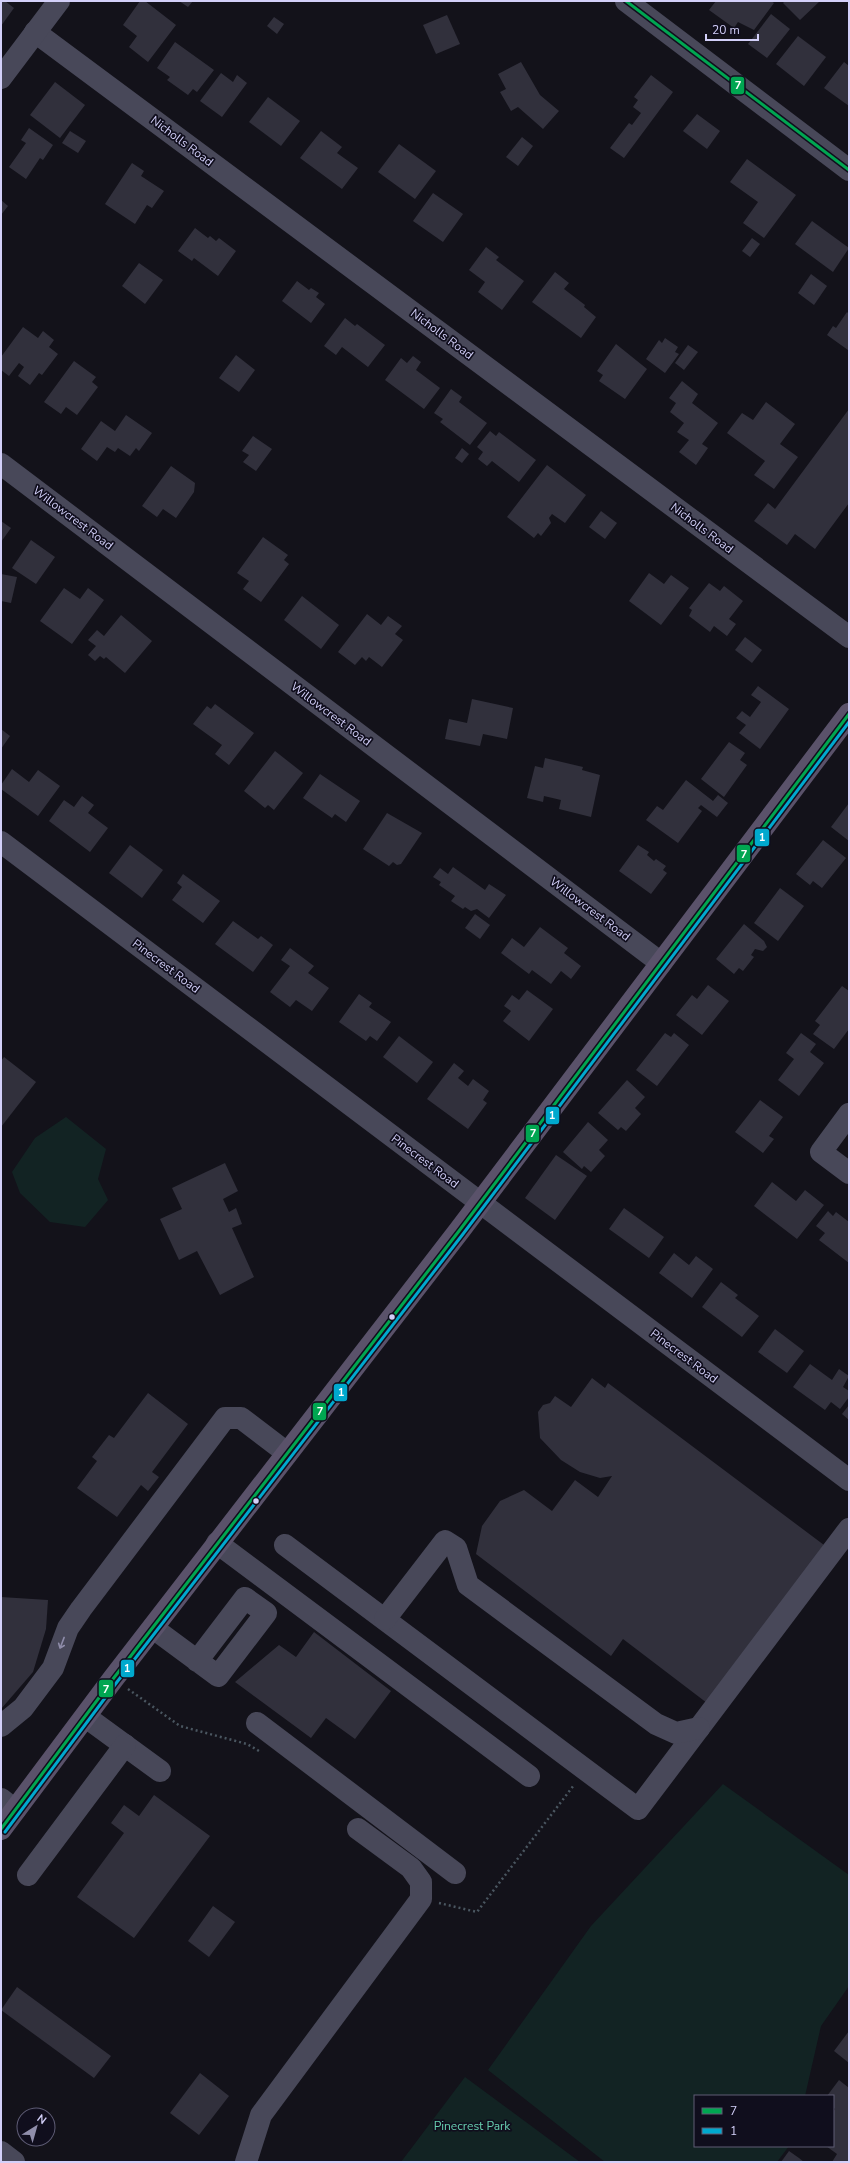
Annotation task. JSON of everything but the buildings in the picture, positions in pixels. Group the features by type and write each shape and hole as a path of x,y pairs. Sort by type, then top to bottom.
{"main road":[{"path":"1,1829 8,1805 86,1717 113,1679 217,1543 480,1203 849,714"}],"street":[{"path":"1,78 59,1"},
{"path":"626,1 849,170"},
{"name":"Nicholls Road","path":"35,32 849,637"},
{"name":"Willowcrest Road","path":"1,464 661,963"},
{"name":"Pinecrest Road","path":"1,842 849,1480"},
{"path":"849,1114 821,1152 849,1173"},
{"path":"1,1726 23,1708 53,1668 68,1628 81,1609 225,1418 241,1418 287,1453"},
{"path":"285,1545 638,1808 849,1529"},
{"path":"385,1620 445,1541 456,1548 468,1584 656,1724 676,1733 699,1728"},
{"path":"217,1543 529,1776"},
{"path":"153,1628 197,1661"},
{"path":"86,1717 160,1771"},
{"path":"257,1723 455,1873"},
{"path":"28,1875 126,1745"},
{"path":"246,2162 260,2114 421,1899 421,1882 411,1868 358,1829"},
{"path":"1,2152 14,2162"}],"path":[{"path":"113,1679 180,1726 247,1744 266,1754"},
{"path":"421,1899 477,1912 585,1769"}],"green space":[{"path":"66,1117 106,1149 98,1179 108,1200 85,1227 50,1222 20,1193 12,1172 35,1138"},
{"path":"723,1784 849,1875 849,1986 821,2026 805,2095 694,2095 694,2147 788,2147 777,2162 605,2162 488,2070 591,1926"},
{"name":"Pinecrest Park","path":"465,2077 580,2162 401,2162"}],"transit line":[{"name":"7","path":"626,1 849,170"},
{"name":"7","path":"1,1829 113,1679 459,1231 849,714"},
{"name":"1","path":"5,1832 117,1682 463,1234 849,722"}]}
